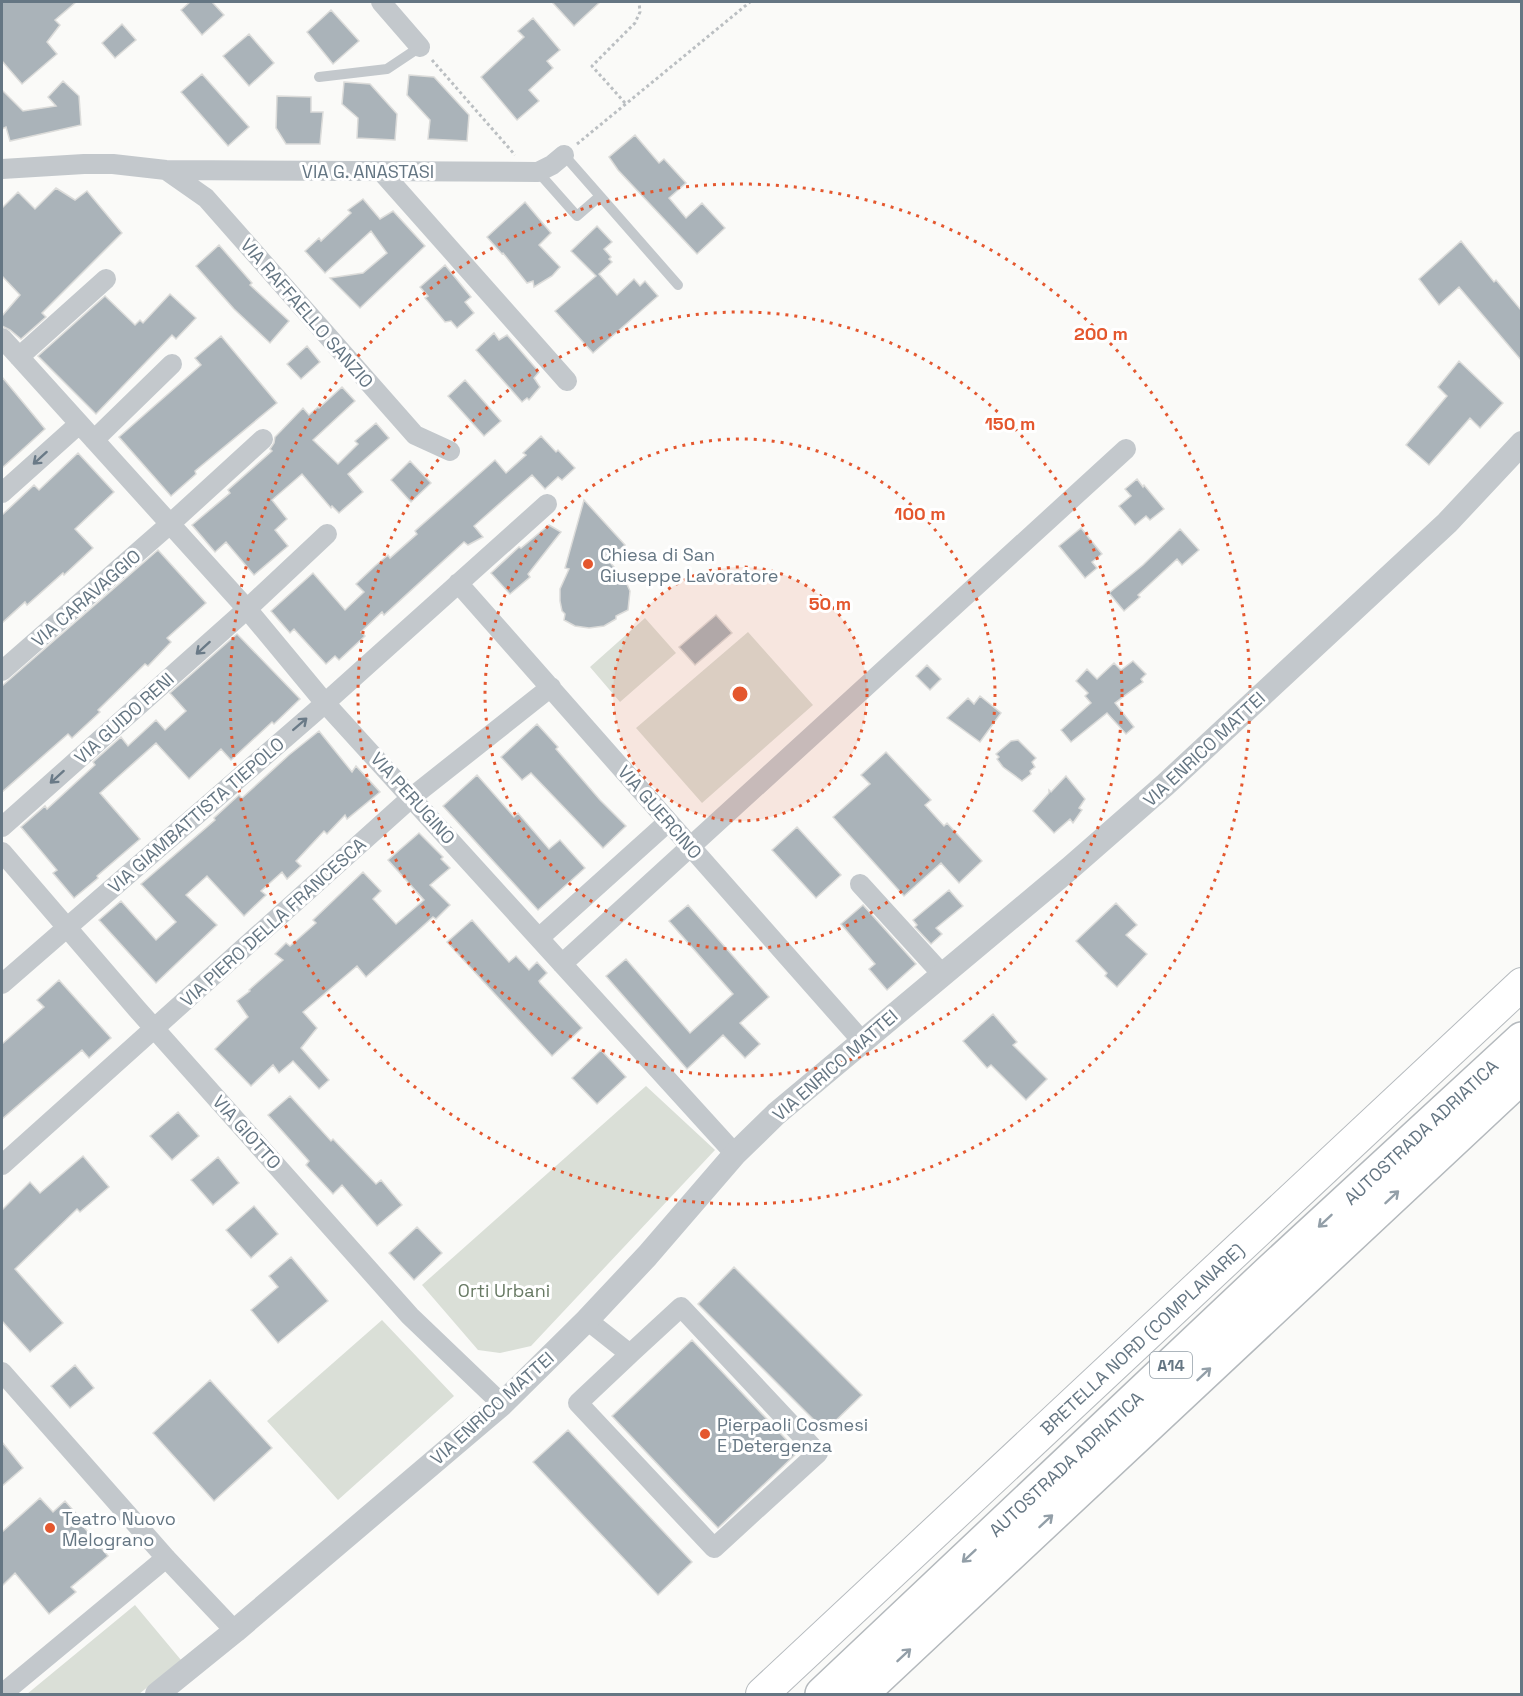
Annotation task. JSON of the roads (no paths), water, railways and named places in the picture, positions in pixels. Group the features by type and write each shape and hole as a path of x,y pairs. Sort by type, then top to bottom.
{"highway":[{"name":"AUTOSTRADA ADRIATICA","path":"822,1695 1269,1272 1521,1038"},
{"name":"AUTOSTRADA ADRIATICA","path":"861,1695 1521,1076"}],"main road":[{"name":"BRETELLA NORD (COMPLANARE)","path":"762,1695 1521,984"}],"street":[{"path":"381,2 420,47"},
{"path":"534,172 552,165 564,155"},
{"name":"VIA G. ANASTASI","path":"2,171 84,164 113,164 166,170 534,172"},
{"name":"VIA RAFFAELLO SANZIO","path":"166,170 206,198 415,435 450,451"},
{"path":"381,171 567,381"},
{"path":"19,357 106,279"},
{"name":"VIA PERUGINO","path":"2,338 247,609 325,703 735,1155"},
{"path":"94,440 172,364"},
{"path":"2,493 79,423"},
{"name":"VIA CARAVAGGIO","path":"2,671 263,439"},
{"name":"VIA ENRICO MATTEI","path":"157,1695 502,1404 647,1256 735,1155 776,1114 1069,869 1165,785 1447,523 1521,443"},
{"path":"562,964 1126,449"},
{"name":"VIA GIAMBATTISTA TIEPOLO","path":"2,984 325,703 547,504"},
{"name":"VIA GUIDO RENI","path":"2,827 247,609 327,534"},
{"name":"VIA GUERCINO","path":"458,584 862,1041"},
{"name":"VIA PIERO DELLA FRANCESCA","path":"2,1165 412,797 551,687"},
{"path":"539,938 668,822"},
{"name":"VIA GIOTTO","path":"2,852 66,928 410,1316 502,1404"},
{"path":"860,884 942,974"},
{"path":"681,1307 818,1453 714,1548 578,1403 630,1353 681,1307"},
{"path":"586,1320 630,1353"},
{"path":"2,1372 166,1558 235,1631"},
{"path":"2,1695 166,1558"}],"lane":[{"path":"319,77 387,69 420,47"},
{"path":"564,155 678,285"},
{"path":"534,172 577,216 600,196"}],"place":[{"name":"Chiesa di San Giuseppe Lavoratore","path":"588,564"},
{"name":"Pierpaoli Cosmesi E Detergenza","path":"705,1434"},
{"name":"Teatro Nuovo Melograno","path":"50,1528"}],"park label":[{"name":"Orti Urbani","path":"504,1290"}]}
